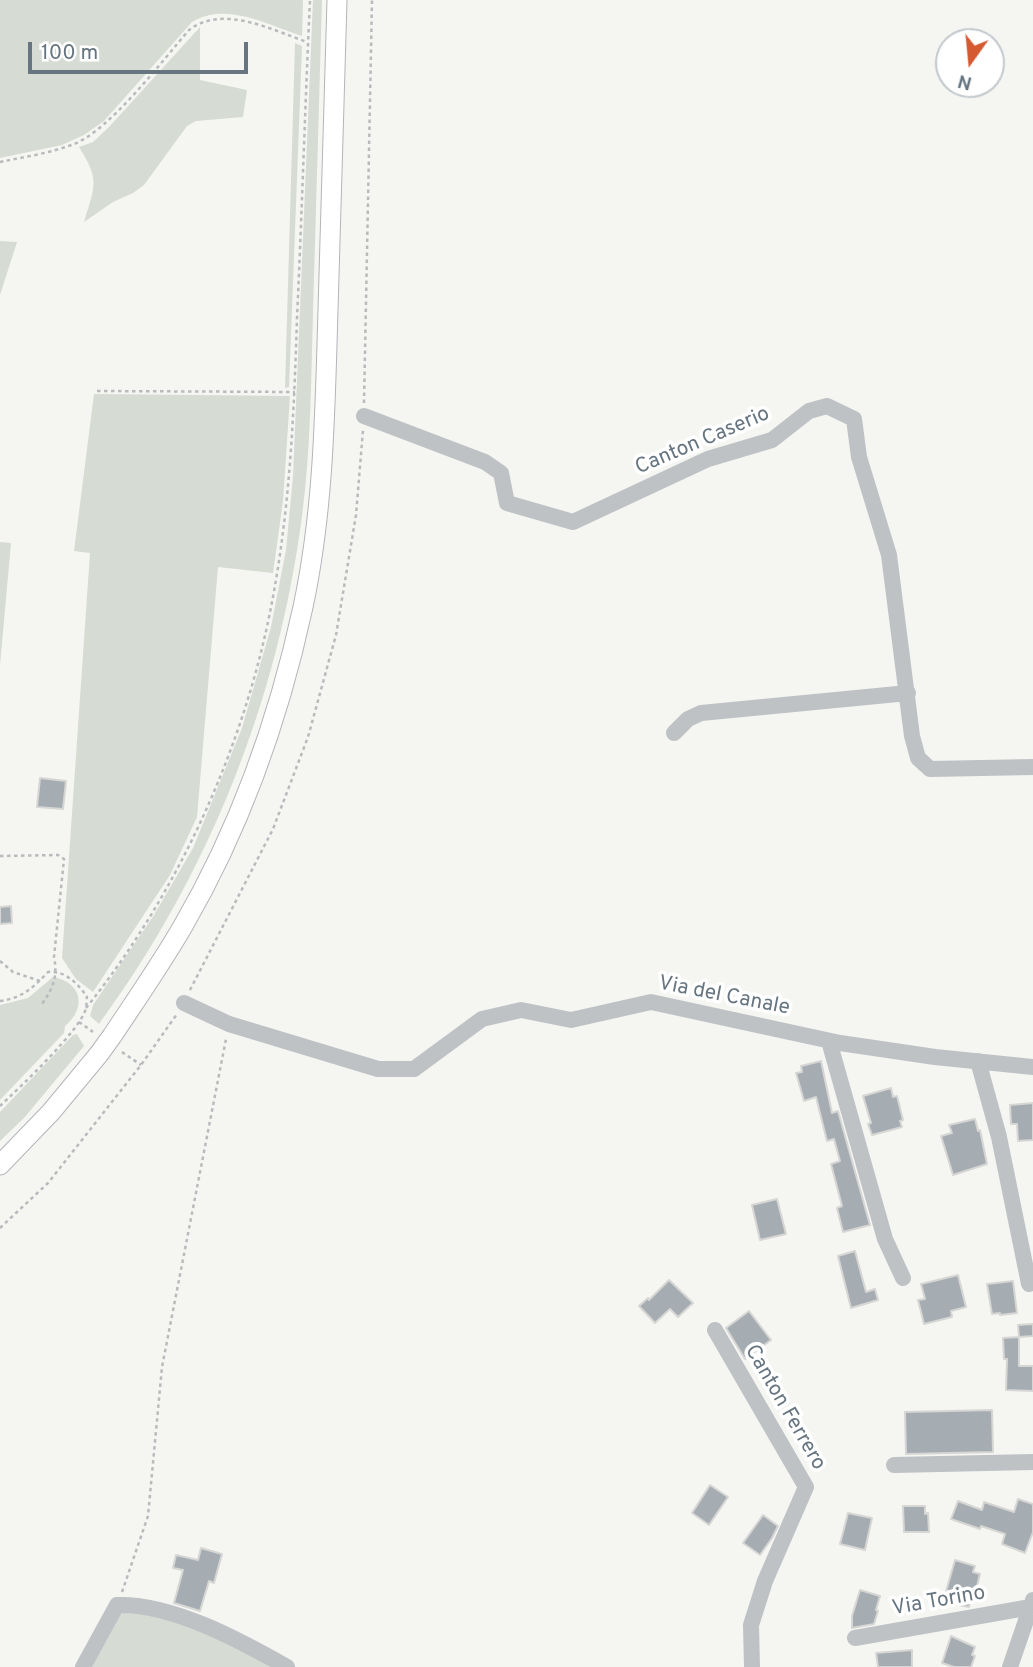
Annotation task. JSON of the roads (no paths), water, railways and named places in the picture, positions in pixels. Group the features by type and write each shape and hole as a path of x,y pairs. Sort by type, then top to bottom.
{"main road":[{"path":"0,1165 51,1112 99,1054 184,924 232,827 268,735 288,668 315,540 323,456 337,0"}],"street":[{"name":"Canton Caserio","path":"364,416 485,462 501,473 507,503 573,522 708,459 772,440 809,411 827,406 842,412 854,419 859,457 889,555 912,736 918,758 930,769 1033,767"},
{"path":"674,733 688,719 701,713 908,693"},
{"name":"Via del Canale","path":"184,1003 229,1024 378,1069 414,1069 482,1019 521,1010 571,1020 650,1002 829,1041 935,1057 1033,1067"},
{"path":"829,1041 885,1239 903,1278"},
{"path":"978,1061 999,1137 1029,1284"},
{"name":"Canton Ferrero","path":"715,1330 806,1487 765,1581 751,1625 752,1667"},
{"path":"894,1465 1033,1462"},
{"name":"Via Torino","path":"855,1638 1032,1604 1027,1637 1010,1667"},
{"path":"83,1667 117,1605 146,1607 197,1622 233,1636 287,1667"}]}
